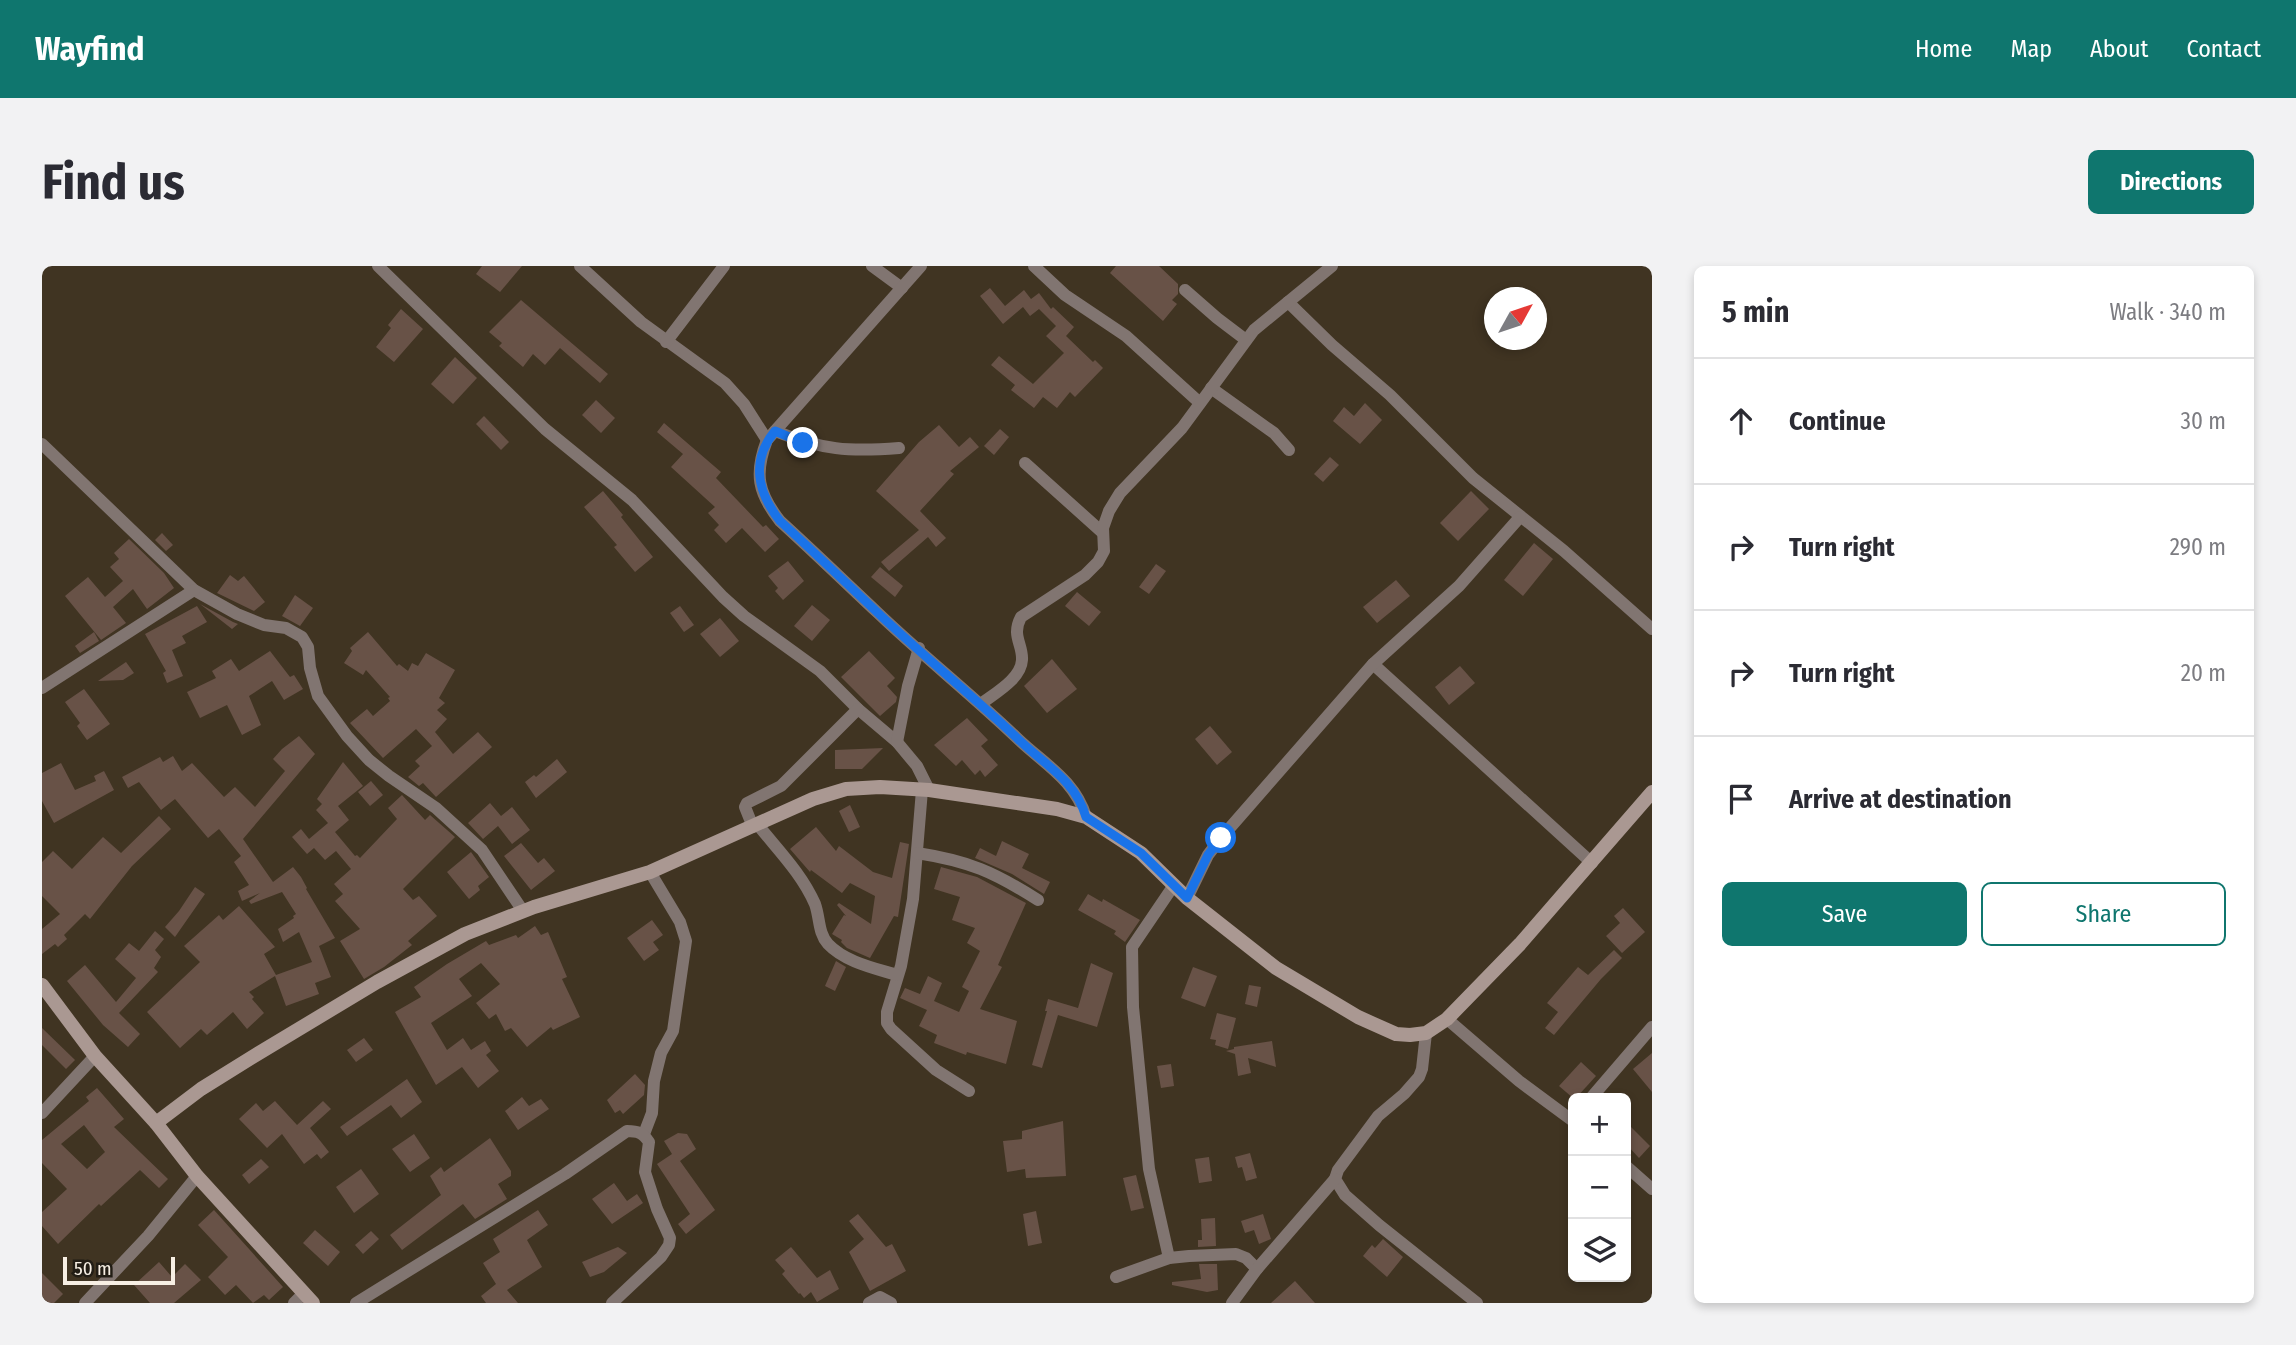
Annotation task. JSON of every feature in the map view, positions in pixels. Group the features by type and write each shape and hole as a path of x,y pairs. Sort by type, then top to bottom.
{"street":[{"path":"378,266 545,429 632,500 723,597 744,616 820,671 858,709 897,742 918,766 925,790 918,853 912,899 887,1012 887,1023 891,1030 936,1070 969,1091"},
{"path":"580,266 666,342 725,383 771,436 835,450 899,448"},
{"path":"666,342 724,266"},
{"path":"872,266 902,288"},
{"path":"921,266 771,436 759,461 758,479 769,508 780,521 878,614 982,704 1072,788 1081,800 1086,817"},
{"path":"1034,266 1065,295 1126,336 1200,403"},
{"path":"982,704 1020,670 1023,659 1016,626 1021,617 1085,575 1098,562 1104,551 1103,533 1109,511 1120,493 1162,451 1254,330 1332,266"},
{"path":"1185,290 1246,340"},
{"path":"1288,302 1332,345 1390,395 1472,478 1564,551 1652,629"},
{"path":"1210,388 1274,433 1289,450"},
{"path":"42,444 194,590 237,614 264,625 286,628 302,636 308,646 310,668 318,696 347,737 369,760 436,808 482,850 523,911"},
{"path":"1025,463 1103,533"},
{"path":"1187,898 1208,855 1221,838 1373,664 1459,586 1520,517"},
{"path":"42,688 194,590"},
{"path":"897,742 919,648"},
{"path":"1373,664 1592,863"},
{"path":"858,709 782,786 747,803 745,807 755,826 798,874 815,904 820,930 826,942 837,952 858,962 897,975"},
{"path":"156,1124 201,1089 377,982 465,934 523,911 650,872 813,799 846,789 880,787 925,790 1057,808 1086,817 1141,853 1187,898 1276,968 1357,1017 1396,1034 1426,1033 1447,1019 1520,944 1652,792"},
{"path":"918,853 969,863 1005,879 1038,900"},
{"path":"644,1134 652,1113 654,1081 661,1053 673,1031 686,941 680,922 650,872"},
{"path":"1169,1258 1149,1170 1133,1007 1132,947 1174,885"},
{"path":"42,985 95,1056 304,1300"},
{"path":"1447,1019 1518,1081 1568,1117"},
{"path":"1595,1093 1652,1027"},
{"path":"1232,1303 1335,1179 1338,1170 1378,1116 1413,1086 1422,1069 1426,1033"},
{"path":"42,1112 95,1056"},
{"path":"356,1303 565,1174 627,1131 644,1134 649,1142 645,1172 670,1238 661,1257 612,1303"},
{"path":"1631,1170 1652,1189"},
{"path":"85,1303 148,1236 197,1176"},
{"path":"1335,1179 1345,1195 1379,1225 1477,1303"},
{"path":"1116,1277 1169,1258 1236,1254 1246,1258 1258,1269"},
{"path":"869,1303 880,1297 891,1303"}],"building":[{"path":"482,266 522,266 500,292 476,274"},
{"path":"1116,266 1159,266 1178,284 1178,294 1172,300 1177,304 1163,321 1110,273"},
{"path":"990,288 1005,306 1024,290 1031,299 1039,293 1051,309 1053,307 1074,327 1066,336 1103,368 1075,397 1070,392 1057,408 1043,397 1034,408 1011,390 1015,385 991,365 999,356 1033,384 1064,353 1046,336 1056,326 1039,309 1030,316 1023,307 1003,324 980,296"},
{"path":"521,300 608,374 600,383 560,348 545,365 533,354 523,367 499,346 502,343 489,332"},
{"path":"401,309 423,329 394,362 376,347"},
{"path":"455,357 477,378 453,404 431,384"},
{"path":"596,400 615,418 601,433 582,415"},
{"path":"1365,403 1382,420 1360,444 1333,421 1344,407 1354,416"},
{"path":"484,416 509,442 501,450 476,424"},
{"path":"664,423 721,472 716,478 763,527 766,525 779,539 765,552 742,528 726,543 714,530 719,525 708,513 715,507 671,467 683,454 657,432"},
{"path":"939,425 959,447 970,437 979,447 950,471 954,474 920,511 946,538 936,547 928,537 889,571 881,562 919,530 876,491 919,442"},
{"path":"1000,429 1009,437 994,455 984,446"},
{"path":"1330,457 1339,465 1323,482 1314,474"},
{"path":"603,491 653,557 635,572 614,547 617,545 584,507"},
{"path":"1471,491 1489,509 1458,541 1440,523"},
{"path":"162,533 173,545 166,551 155,540"},
{"path":"129,539 164,573 174,588 147,609 133,589 113,607 126,623 101,640 65,596 88,577 105,597 123,581 110,567 119,559 114,553"},
{"path":"1534,543 1553,559 1523,596 1504,580"},
{"path":"788,561 804,581 783,600 775,591 778,588 768,576"},
{"path":"1156,564 1166,571 1149,594 1139,587"},
{"path":"880,567 903,586 895,597 871,577"},
{"path":"230,575 238,581 244,576 265,602 254,611 217,593"},
{"path":"1396,580 1410,596 1377,623 1363,607"},
{"path":"1077,592 1101,612 1089,626 1065,606"},
{"path":"295,595 313,608 300,626 282,616"},
{"path":"200,604 233,622 238,624 232,629"},
{"path":"812,605 830,620 812,641 794,626"},
{"path":"197,606 207,622 182,636 186,643 172,650 183,676 167,683 163,673 166,671 145,634"},
{"path":"680,606 694,625 684,632 670,613"},
{"path":"720,618 739,641 720,657 700,634"},
{"path":"94,632 99,641 80,653 75,646"},
{"path":"368,632 397,666 399,664 408,671 412,663 418,666 426,653 455,670 439,698 445,703 437,710 447,719 435,732 453,754 478,732 492,747 436,797 423,783 419,786 408,777 420,766 415,761 432,746 416,729 383,758 350,723 367,709 373,716 390,701 390,697 366,670 363,675 344,663 352,651 350,648"},
{"path":"270,651 290,677 294,675 303,689 284,700 272,681 249,696 261,725 242,735 227,705 200,718 187,692 216,678 212,671 231,659 239,671"},
{"path":"869,651 895,678 887,686 897,697 896,702 880,716 841,677"},
{"path":"1052,659 1077,689 1047,713 1024,686"},
{"path":"126,662 134,673 123,680 98,681"},
{"path":"1460,666 1475,683 1449,705 1435,687"},
{"path":"84,689 110,724 87,740 77,726 80,723 65,702"},
{"path":"967,718 988,740 981,746 998,765 985,777 980,770 975,775 962,760 956,766 934,745"},
{"path":"1210,726 1232,752 1217,765 1195,739"},
{"path":"299,736 315,754 243,839 273,882 293,867 301,877 335,938 319,946 331,977 315,983 319,994 286,1006 275,976 249,992 264,1013 247,1029 233,1012 207,1035 201,1029 180,1048 147,1012 200,962 184,946 219,915 223,920 239,906 275,947 264,954 276,975 312,962 299,932 283,942 278,929 296,914 282,892 251,904 249,901 260,893 242,901 238,891 249,885 234,862 241,856 219,829 208,838 175,799 161,810 139,782 128,788 122,777 160,757 163,762 173,756 182,771 192,763 224,797 235,787 255,807 285,771 273,759"},
{"path":"883,748 862,769 835,769 835,750"},
{"path":"557,759 567,772 536,798 525,782 534,775 536,777"},
{"path":"343,762 363,786 338,806 349,820 335,832 355,856 360,858 397,819 388,808 402,795 425,820 430,815 455,837 403,889 413,900 419,896 437,916 408,941 412,945 364,979 340,941 360,929 335,901 343,894 334,884 351,869 336,851 325,860 314,848 307,854 292,837 301,829 309,839 328,823 316,810 322,804 317,799"},
{"path":"61,763 75,790 96,781 94,776 104,771 114,790 54,823 42,801 42,773"},
{"path":"371,781 383,795 370,806 358,792"},
{"path":"490,803 501,816 512,807 530,830 512,844 498,826 483,839 468,823"},
{"path":"850,805 860,827 849,832 839,811"},
{"path":"159,816 171,829 132,866 90,919 85,914 64,935 67,939 58,947 55,944 42,954 42,929 60,914 42,896 42,862 53,851 72,869 103,837 121,853"},
{"path":"816,827 836,851 839,846 873,872 892,878 900,842 909,844 898,917 894,916 870,958 847,948 842,940 832,934 844,915 846,916 837,905 839,903 871,924 875,896 850,883 842,893 811,870 810,872 790,849"},
{"path":"1002,841 1029,854 1022,868 1050,882 1044,894 1012,874 975,858 980,848 996,856"},
{"path":"521,843 538,863 544,858 555,871 531,890 504,856"},
{"path":"471,852 489,877 469,899 447,872"},
{"path":"941,867 977,877 1026,903 998,965 1002,967 980,1009 1017,1021 1006,1064 967,1052 966,1055 934,1043 937,1035 919,1026 927,1010 900,998 905,988 920,994 928,976 942,983 934,1001 959,1012 969,991 962,987 980,951 967,943 975,928 952,920 960,897 934,889"},
{"path":"195,887 205,894 175,937 165,927"},
{"path":"1088,894 1102,902 1103,899 1140,920 1125,942 1114,934 1116,931 1078,910"},
{"path":"1623,908 1645,932 1622,953 1606,936 1620,923 1614,916"},
{"path":"652,920 663,935 653,942 659,950 644,961 627,938"},
{"path":"535,926 541,935 548,932 567,977 562,979 580,1017 553,1030 551,1027 527,1047 511,1028 505,1031 496,1014 489,1019 476,1003 500,984 481,963 459,979 472,996 431,1023 447,1050 463,1038 471,1050 485,1041 491,1051 486,1055 499,1071 478,1088 462,1067 436,1085 395,1012 421,997 414,987 447,964 486,941 489,945 516,935 518,938"},
{"path":"155,931 164,939 155,950 161,957 154,968 158,972 119,1013 140,1034 128,1047 103,1025 67,981 85,965 116,1002 136,978 115,959 129,943 139,951"},
{"path":"1614,950 1622,958 1554,1035 1545,1028 1558,1012 1547,1003 1578,967 1588,975"},
{"path":"836,961 846,967 835,991 825,986"},
{"path":"1091,963 1113,973 1097,1027 1058,1015 1042,1068 1032,1065 1048,999 1078,1008"},
{"path":"1193,967 1217,976 1205,1007 1181,998"},
{"path":"1249,985 1261,987 1257,1007 1245,1004"},
{"path":"1217,1013 1236,1018 1228,1049 1215,1045 1216,1040 1210,1039"},
{"path":"42,1028 75,1060 66,1069 42,1045"},
{"path":"364,1038 373,1050 356,1062 347,1050"},
{"path":"1272,1041 1276,1067 1248,1058 1251,1073 1238,1076 1235,1054 1226,1051 1234,1047"},
{"path":"1652,1053 1652,1092 1633,1069"},
{"path":"1581,1062 1596,1076 1581,1093 1568,1094 1559,1086"},
{"path":"1171,1064 1174,1086 1161,1088 1157,1066"},
{"path":"635,1074 645,1085 644,1095 623,1114 620,1110 615,1113 607,1100"},
{"path":"407,1079 422,1102 401,1118 391,1105 347,1136 340,1127"},
{"path":"97,1088 124,1119 114,1127 168,1179 159,1188 140,1170 101,1206 99,1204 58,1244 42,1226 42,1212 67,1189 42,1163 42,1140 89,1101 86,1097","holes":["84,1125 105,1152 87,1169 61,1144"]},
{"path":"522,1097 529,1106 541,1099 549,1109 518,1130 505,1111"},
{"path":"275,1101 297,1125 323,1101 331,1109 310,1128 329,1152 321,1159 317,1154 304,1164 282,1134 267,1148 239,1119 256,1103 263,1111"},
{"path":"1063,1121 1066,1176 1026,1178 1025,1169 1007,1172 1003,1141 1022,1139 1022,1131"},
{"path":"1631,1127 1650,1146 1639,1158 1631,1149"},
{"path":"678,1133 687,1134 696,1149 680,1161 715,1210 686,1234 678,1224 690,1214 657,1164 672,1154 664,1141"},
{"path":"414,1134 430,1158 410,1172 392,1149"},
{"path":"490,1138 511,1171 511,1176 498,1184 507,1199 475,1219 463,1204 402,1250 390,1235 441,1195 430,1176 441,1167 444,1172"},
{"path":"1250,1153 1257,1178 1246,1181 1242,1167 1238,1168 1235,1157"},
{"path":"1209,1157 1212,1181 1199,1183 1195,1159"},
{"path":"261,1159 269,1167 249,1184 242,1175"},
{"path":"361,1169 379,1194 354,1213 336,1187"},
{"path":"1136,1175 1144,1208 1131,1211 1123,1178"},
{"path":"614,1183 627,1201 637,1194 643,1203 612,1224 592,1199"},
{"path":"214,1210 283,1287 269,1300 264,1295 253,1303 236,1285 225,1295 208,1277 228,1257 198,1225"},
{"path":"538,1210 548,1225 527,1240 542,1267 507,1290 518,1303 486,1303 481,1296 496,1284 483,1263 500,1252 493,1239"},
{"path":"1036,1211 1042,1243 1028,1246 1023,1214"},
{"path":"858,1214 886,1247 892,1244 906,1271 870,1291 849,1252 864,1239 849,1221"},
{"path":"1263,1214 1271,1239 1259,1244 1254,1230 1245,1233 1241,1221"},
{"path":"1215,1218 1216,1246 1198,1247 1198,1240 1202,1240 1201,1219"},
{"path":"315,1230 340,1252 328,1266 303,1243"},
{"path":"371,1231 379,1239 363,1254 355,1245"},
{"path":"1383,1239 1403,1257 1387,1277 1363,1256 1372,1245 1375,1248"},
{"path":"618,1247 627,1253 604,1272 590,1277 582,1262"},
{"path":"791,1247 817,1278 830,1270 839,1289 817,1302 811,1292 804,1298 799,1294 782,1274 785,1271 775,1260"},
{"path":"159,1262 172,1277 185,1264 201,1280 174,1303 150,1303 134,1285"},
{"path":"1199,1264 1217,1264 1218,1290 1207,1292 1172,1285 1172,1282 1201,1279"},
{"path":"42,1273 63,1294 54,1303 42,1303"},
{"path":"1295,1281 1315,1303 1271,1303"}],"route":[{"path":"803,443 775,431 767,440 759,461 758,479 769,508 878,614 982,704 1019,741 1054,769 1081,800 1086,817 1141,853 1187,898 1208,855 1221,838"}]}
